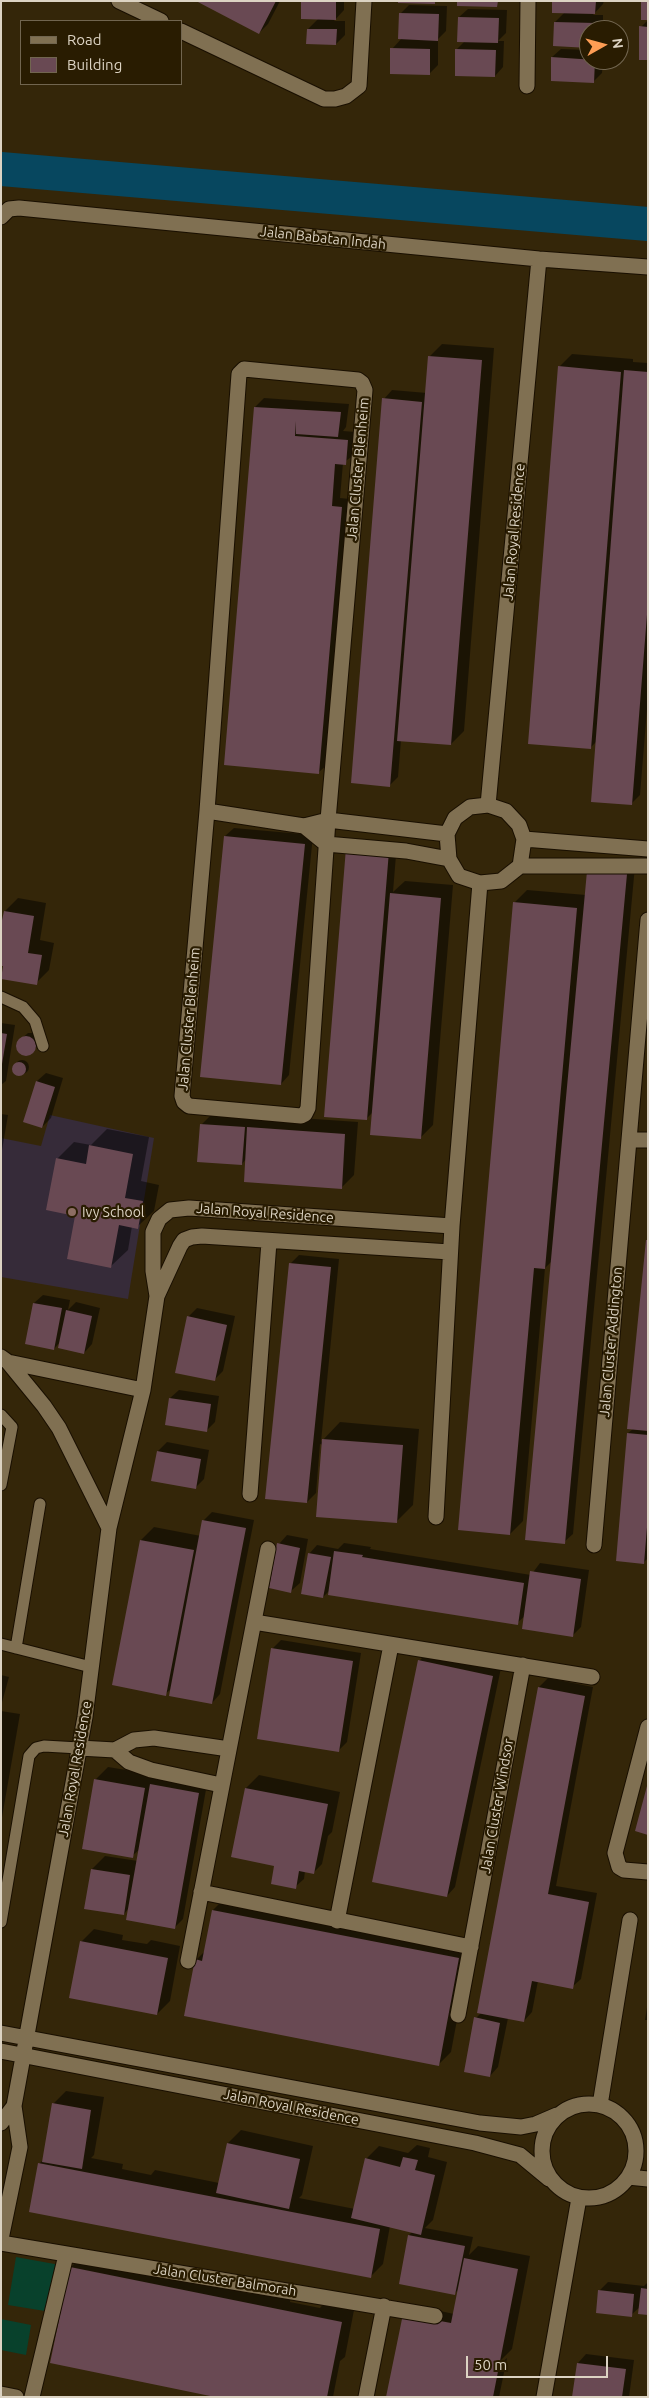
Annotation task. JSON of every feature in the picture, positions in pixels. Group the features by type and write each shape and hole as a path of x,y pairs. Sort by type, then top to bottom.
{"street":[{"path":"119,1 159,20"},
{"path":"182,31 324,99 335,99 346,96 359,86 364,1"},
{"path":"526,86 528,1"},
{"name":"Jalan Babatan Indah","path":"1,216 8,209 19,208 539,259 648,267"},
{"name":"Jalan Royal Residence","path":"488,804 539,259"},
{"name":"Jalan Cluster Blenheim","path":"244,369 358,380 365,390 326,844 308,1108 305,1114 301,1116 188,1106 182,1096 207,811 239,374 244,369"},
{"path":"520,866 524,839 518,825 506,811 488,804 470,807 455,818 447,834 449,859 459,876 480,883 501,881 520,866 648,866"},
{"path":"207,811 304,826 328,820 447,834"},
{"path":"304,826 326,844 406,852 449,859"},
{"path":"524,839 648,849"},
{"path":"436,1517 450,1252 480,883"},
{"name":"Jalan Cluster Addington","path":"594,1545 648,920"},
{"path":"629,1140 648,1140"},
{"name":"Jalan Royal Residence","path":"24,2055 79,1748 109,1528 143,1390 156,1301 154,1232 159,1220 170,1210 189,1208 452,1226"},
{"name":"Jalan Royal Residence","path":"156,1301 184,1240 202,1236 269,1242 450,1252"},
{"name":"Jalan Royal Residence","path":"250,1494 269,1242"},
{"path":"4,1360 143,1390"},
{"path":"4,1360 44,1406 59,1428 109,1528"},
{"path":"188,1961 268,1549"},
{"path":"254,1622 592,1677"},
{"path":"337,1921 391,1645"},
{"name":"Jalan Cluster Windsor","path":"458,2015 523,1665"},
{"path":"648,1727 615,1853 619,1867 624,1870 648,1872"},
{"path":"79,1748 114,1750 134,1740 154,1738 229,1749"},
{"path":"114,1750 129,1762 151,1770 221,1785"},
{"path":"201,1892 471,1947"},
{"path":"600,2105 630,1920"},
{"name":"Jalan Royal Residence","path":"1,2033 480,2123 521,2127 536,2124 557,2116"},
{"name":"Jalan Royal Residence","path":"1,2051 475,2143 520,2155 550,2178"},
{"path":"1,2239 20,2147 14,2106 24,2055"},
{"path":"585,2104 600,2105 616,2112 628,2125 641,2142 628,2177 619,2188 607,2195 593,2199 579,2198 568,2194 550,2178 544,2166 541,2152 548,2126 557,2116 570,2107 585,2104"},
{"path":"1,2123 14,2106"},
{"path":"628,2177 648,2179"},
{"path":"544,2397 579,2198"},
{"name":"Jalan Cluster Balmorah","path":"1,2243 436,2316"},
{"path":"32,2397 66,2255"},
{"path":"366,2397 384,2306"},
{"path":"1,2394 16,2397"}],"lane":[{"path":"1,997 23,1007 35,1021 43,1046"},
{"path":"1,1415 12,1427 1,1485"},
{"path":"16,1648 40,1504"},
{"path":"1,1644 91,1667"},
{"path":"1,1922 28,1756 36,1748 44,1746 79,1748"}],"shaded area":[{"name":"Ivy School","path":"50,1115 154,1138 128,1299 1,1277 1,1138 41,1146"}],"green space":[{"path":"16,2257 60,2265 51,2312 8,2305"},
{"path":"1,2319 31,2325 26,2355 1,2350"}],"building":[{"path":"196,1 276,1 259,34"},
{"path":"301,1 336,2 336,20 301,19"},
{"path":"398,1 435,1 435,4 398,3"},
{"path":"457,1 498,1 497,7 457,6"},
{"path":"552,1 596,1 595,14 552,13"},
{"path":"641,1 648,1 648,20 641,20"},
{"path":"399,13 439,14 438,41 398,39"},
{"path":"458,17 499,18 498,43 457,42"},
{"path":"554,22 579,23 579,47 553,46"},
{"path":"639,26 648,27 648,60 639,60"},
{"path":"307,29 337,29 336,45 306,44"},
{"path":"390,48 430,49 430,75 390,74"},
{"path":"455,49 496,50 495,77 455,76"},
{"path":"551,57 579,59 579,70 595,70 594,83 551,81"},
{"path":"428,356 482,360 451,745 397,741"},
{"path":"558,366 621,372 591,749 528,744"},
{"path":"624,370 648,372 648,602 632,805 591,802"},
{"path":"382,398 422,402 390,787 351,783"},
{"path":"254,407 341,412 338,437 296,434 296,421 295,436 348,440 346,465 335,464 332,506 342,507 319,774 224,765"},
{"path":"224,836 305,844 281,1085 200,1077"},
{"path":"346,848 389,851 367,1120 324,1117"},
{"path":"587,871 627,874 565,1544 525,1540"},
{"path":"390,893 441,898 421,1139 370,1135"},
{"path":"513,902 577,908 545,1269 534,1268 510,1535 458,1530"},
{"path":"4,911 34,916 28,953 42,955 37,985 1,979 3,966 1,966 1,925"},
{"path":"1,1033 7,1034 2,1064 1,1064"},
{"path":"22,1036 30,1036 36,1042 36,1050 30,1056 22,1056 16,1050 16,1042"},
{"path":"19,1062 24,1064 26,1069 24,1074 19,1076 14,1074 12,1069 14,1064"},
{"path":"36,1081 55,1087 42,1128 23,1122"},
{"path":"200,1124 245,1127 242,1165 197,1162"},
{"path":"247,1127 345,1134 342,1189 244,1182"},
{"path":"89,1145 133,1154 125,1198 143,1201 138,1229 119,1225 111,1268 67,1259 75,1216 46,1210 56,1158 86,1164"},
{"path":"646,1240 648,1240 648,1431 627,1429"},
{"path":"289,1263 331,1267 307,1503 265,1499"},
{"path":"33,1303 62,1308 54,1350 25,1344"},
{"path":"66,1310 92,1316 84,1354 58,1348"},
{"path":"187,1316 227,1325 215,1381 175,1373"},
{"path":"169,1398 211,1404 207,1432 165,1425"},
{"path":"627,1433 648,1435 648,1515 644,1564 616,1561"},
{"path":"322,1439 403,1445 397,1523 316,1517"},
{"path":"157,1451 201,1459 196,1489 151,1481"},
{"path":"202,1520 246,1528 212,1704 169,1696"},
{"path":"140,1540 194,1550 166,1696 112,1685"},
{"path":"277,1543 300,1548 291,1593 269,1588"},
{"path":"334,1551 524,1583 518,1625 328,1595"},
{"path":"308,1553 331,1557 323,1598 301,1594"},
{"path":"530,1571 581,1579 573,1637 522,1629"},
{"path":"271,1648 353,1661 339,1752 257,1739"},
{"path":"418,1660 493,1676 447,1897 372,1882"},
{"path":"538,1687 585,1696 548,1894 589,1902 573,1989 532,1981 524,2022 477,2013"},
{"path":"94,1779 145,1788 133,1858 82,1849"},
{"path":"150,1784 199,1793 175,1929 126,1920"},
{"path":"648,1786 648,1835 635,1831"},
{"path":"245,1788 328,1804 314,1874 299,1871 296,1889 271,1884 274,1866 231,1857"},
{"path":"91,1869 130,1875 124,1915 84,1909"},
{"path":"212,1910 459,1958 439,2066 184,2016 195,1959 202,1961"},
{"path":"80,1941 168,1958 157,2015 69,1998"},
{"path":"474,2017 500,2023 490,2077 464,2072"},
{"path":"52,2103 91,2110 82,2169 42,2162"},
{"path":"227,2143 300,2159 289,2209 216,2193"},
{"path":"403,2157 418,2160 415,2170 435,2175 421,2235 351,2218 365,2158 400,2167"},
{"path":"38,2163 380,2229 371,2278 29,2212"},
{"path":"408,2235 465,2246 455,2295 399,2284"},
{"path":"464,2258 518,2269 493,2397 386,2397 403,2314 451,2323"},
{"path":"70,2267 342,2322 327,2397 215,2397 50,2363"},
{"path":"641,2288 648,2289 648,2315 638,2314"},
{"path":"598,2290 634,2294 632,2317 596,2313"},
{"path":"577,2363 626,2369 622,2397 572,2397"}],"waterway":[{"path":"1,169 648,224"}],"place":[{"name":"Ivy School","path":"72,1212"}]}
